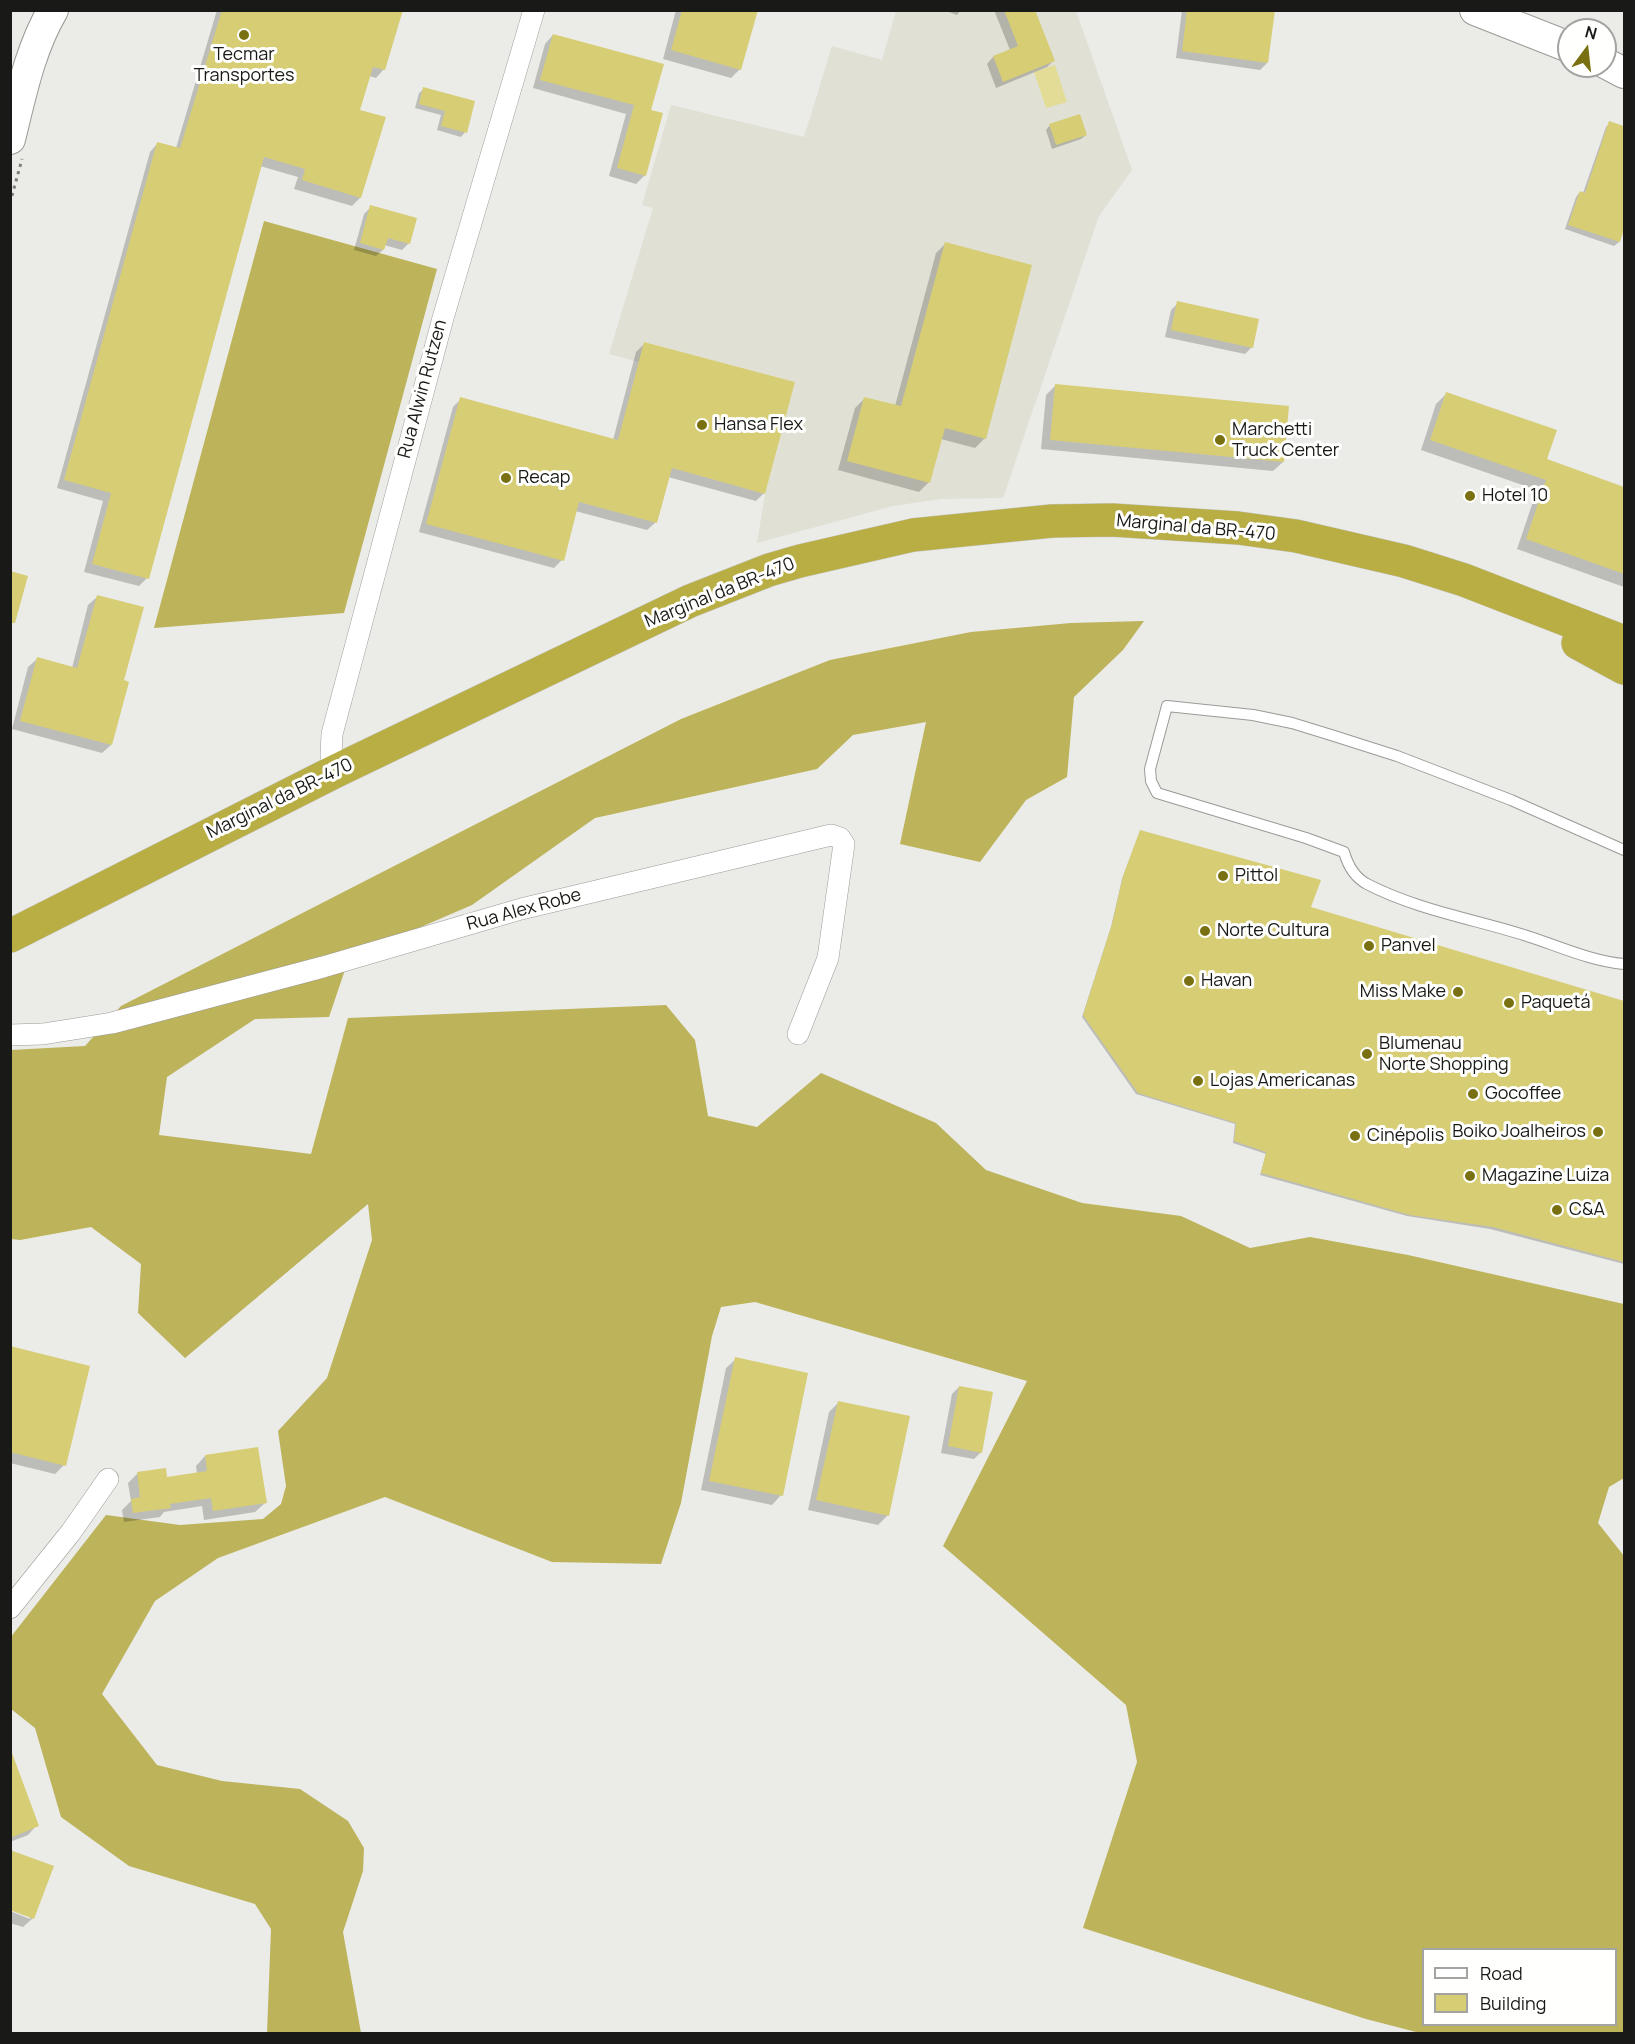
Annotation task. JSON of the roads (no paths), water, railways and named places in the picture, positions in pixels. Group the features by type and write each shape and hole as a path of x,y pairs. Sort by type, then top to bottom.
{"highway":[{"name":"Marginal da BR-470","path":"10,936 336,771 690,601 769,570 913,535 1052,521 1112,520 1238,528 1296,537 1404,561 1464,580 1624,642"},
{"path":"1464,580 1624,668"}],"street":[{"path":"10,139 33,56 53,10"},
{"name":"Rua Alwin Rutzen","path":"336,771 331,755 332,734 442,318 534,10"},
{"path":"1486,12 1557,41"},
{"name":"Rua Alex Robe","path":"10,1035 43,1034 112,1023 323,967 521,909 831,835 840,838 844,844 828,958 798,1034"},
{"path":"10,1608 71,1532 108,1479"}],"lane":[{"path":"1624,850 1551,816 1397,756 1292,723 1253,715 1167,706 1150,769 1151,781 1157,793 1306,837 1344,852 1347,866 1366,884 1443,913 1600,960 1624,964"}],"place":[{"name":"Tecmar Transportes","path":"244,35"},
{"name":"Hansa Flex","path":"702,425"},
{"name":"Marchetti Truck Center","path":"1220,440"},
{"name":"Recap","path":"506,478"},
{"name":"Hotel 10","path":"1470,496"},
{"name":"Pittol","path":"1223,876"},
{"name":"Norte Cultura","path":"1205,931"},
{"name":"Panvel","path":"1369,946"},
{"name":"Havan","path":"1189,981"},
{"name":"Miss Make","path":"1458,992"},
{"name":"Paquetá","path":"1509,1003"},
{"name":"Blumenau Norte Shopping","path":"1367,1054"},
{"name":"Lojas Americanas","path":"1198,1081"},
{"name":"Gocoffee","path":"1473,1094"},
{"name":"Boiko Joalheiros","path":"1598,1132"},
{"name":"Cinépolis","path":"1355,1136"},
{"name":"Magazine Luiza","path":"1470,1176"},
{"name":"C&A","path":"1557,1210"}]}
